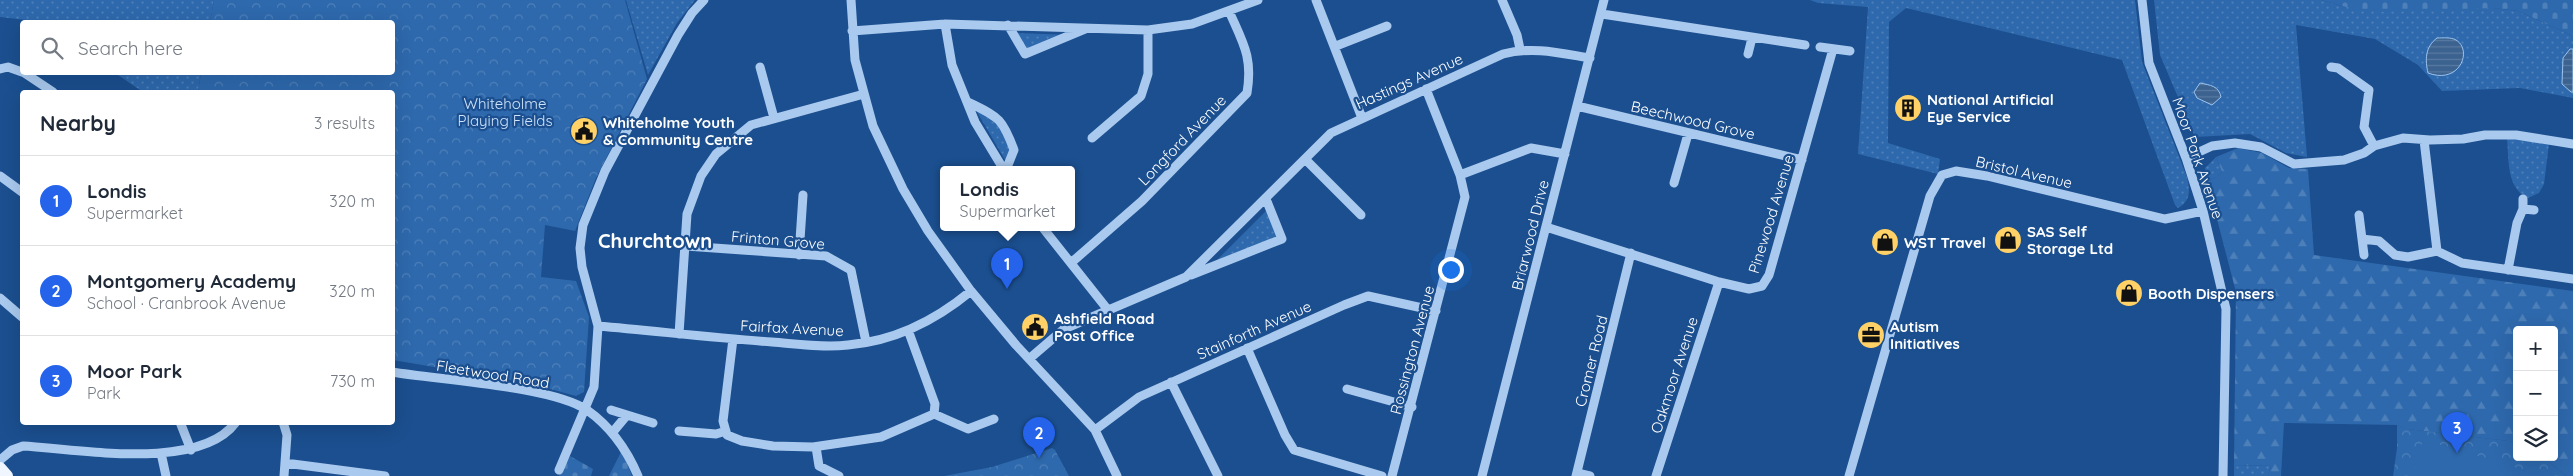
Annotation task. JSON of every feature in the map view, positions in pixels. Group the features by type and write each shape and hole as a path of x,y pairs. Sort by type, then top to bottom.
{"main road":[{"path":"0,468 6,476"}],"street":[{"path":"559,470 586,410 594,387 598,326 582,267 580,248 583,225 605,171 678,35 692,12 704,0"},
{"path":"850,0 855,60 872,126 903,189 928,231 971,291 1029,359 1095,430 1117,476"},
{"path":"852,31 945,24 1148,30 1192,24 1258,0"},
{"path":"1316,0 1336,46 1362,118"},
{"path":"1502,0 1517,35 1520,50"},
{"name":"Briarwood Drive","path":"1482,476 1602,14 1604,0"},
{"name":"Moor Park Avenue","path":"2142,0 2150,63 2204,211 2226,309 2223,476"},
{"name":"Longford Avenue","path":"1072,262 1142,201 1247,92 1251,72 1246,52 1229,11"},
{"path":"1602,14 1805,45"},
{"path":"945,24 952,65 975,122 1002,166"},
{"path":"1008,25 1025,54 1086,28"},
{"path":"1336,46 1387,26"},
{"path":"1092,138 1140,96 1148,74 1148,30"},
{"path":"1748,54 1752,38"},
{"path":"1820,47 1850,51"},
{"name":"Hastings Avenue","path":"1186,277 1332,134 1362,118 1503,54 1520,50 1540,49 1590,58"},
{"name":"Pinewood Avenue","path":"1546,228 1632,253 1720,282 1748,289 1762,286 1769,275 1833,49"},
{"path":"0,70 8,67 20,71"},
{"path":"760,67 774,118"},
{"path":"2331,67 2338,68 2373,88 2364,127 2374,146"},
{"path":"27,75 49,90"},
{"name":"Rossington Avenue","path":"1392,476 1412,407 1465,197 1460,175 1426,89"},
{"path":"679,334 687,214 701,176 716,154 751,125 864,94"},
{"path":"968,102 999,118 1007,130 1014,150 1007,166"},
{"name":"Beechwood Grove","path":"1577,106 1802,160"},
{"path":"1674,183 1688,134"},
{"path":"2186,158 2212,146 2235,142 2261,147 2294,164 2328,162 2364,153 2374,146 2395,139 2463,139 2485,134 2516,135 2573,144"},
{"path":"2424,140 2437,251"},
{"path":"1460,175 1531,148 1565,154"},
{"path":"1305,159 1361,215"},
{"name":"Bristol Avenue","path":"1849,476 1930,196 1942,175 1956,171 1987,176 2165,219 2204,211"},
{"path":"0,176 20,191"},
{"path":"799,255 804,195"},
{"path":"2508,270 2518,223 2523,209 2523,198"},
{"name":"Hastings Avenue","path":"1029,359 1064,329 1186,277 1282,239 1266,199"},
{"path":"2523,209 2534,210"},
{"path":"2359,214 2364,256"},
{"path":"1046,231 1072,262 1108,310"},
{"path":"2362,239 2379,241 2395,255 2408,257 2437,251 2462,263 2573,280"},
{"name":"Frinton Grove","path":"686,246 826,256 851,270 866,342"},
{"name":"Cromer Road","path":"1577,474 1632,253"},
{"name":"Oakmoor Avenue","path":"1656,476 1720,282"},
{"name":"Fairfax Avenue","path":"598,326 830,346 866,342 908,330 945,312 971,291"},
{"name":"Stainforth Avenue","path":"1095,430 1138,397 1344,304 1368,296 1436,311"},
{"path":"0,298 20,315"},
{"path":"908,330 935,404 934,414"},
{"path":"733,339 723,421 727,434 742,441 773,446 816,447 881,437 934,414 968,428 994,419"},
{"path":"1247,348 1285,435 1294,450 1382,476"},
{"name":"Fleetwood Road","path":"395,372 550,396 586,410"},
{"path":"1171,382 1218,476"},
{"path":"1359,382 1351,390 1412,407"},
{"path":"586,410 612,433 628,452 638,476"},
{"path":"611,410 654,423"},
{"path":"612,433 627,415"},
{"path":"181,425 191,450"},
{"path":"0,460 12,450 22,446 109,452 161,453 191,450 217,440 233,425"},
{"path":"284,425 287,435 284,476"},
{"path":"682,434 716,434 726,431"},
{"path":"816,447 819,466 839,476"},
{"path":"161,453 166,476"},
{"path":"285,463 385,476"},
{"path":"1577,474 1590,476"}],"green space":[{"path":"0,0 214,0 210,20 26,20 0,17"},
{"name":"Whiteholme Playing Fields","path":"214,0 625,0 647,79 596,178 575,231 545,225 541,277 576,281 589,317 584,392 576,396 528,383 395,360 395,90 198,90 201,75 395,75 395,20 210,20"},
{"path":"626,0 695,0 677,23 648,75"},
{"path":"1810,0 2135,0 2142,62 2187,177 2189,191 2187,199 2178,208 2175,205 2122,60 1906,8 1889,22 1888,143 1940,159 1938,174 1858,154 1868,7 1818,3"},
{"path":"2154,0 2321,0 2346,7 2493,8 2518,11 2573,36 2573,98 2520,88 2442,91 2418,65 2375,39 2296,25 2307,157 2286,153 2250,134 2195,137 2160,55"},
{"path":"2321,0 2573,0 2573,36 2518,11 2493,8 2377,12 2346,7"},
{"path":"1013,33 1072,35 1025,54"},
{"path":"118,75 201,75 198,90 140,90"},
{"path":"973,105 999,118 1014,150 1008,165"},
{"path":"2507,138 2549,144 2544,184 2539,193 2528,198 2516,187 2510,172"},
{"path":"2238,148 2262,153 2289,168 2308,169 2314,255 2573,291 2573,476 2566,476 2548,461 2558,461 2558,326 2513,326 2513,442 2407,429 2397,425 2284,423 2281,476 2268,476 2271,466 2234,465 2236,292 2207,181 2217,177 2222,172 2216,157"},
{"path":"2216,157 2222,172 2217,177 2207,181 2205,168"},
{"path":"1270,207 1282,239 1214,263"},
{"path":"2397,425 2408,429 2513,442 2513,461 2548,461 2566,476 2393,476 2397,448"},
{"path":"2424,440 2544,476 2412,476"},
{"path":"1052,448 1055,450 1069,476 944,476 992,467"},
{"path":"622,450 632,476 609,476"},
{"path":"570,456 593,469 591,476 559,476"},
{"path":"2234,465 2271,466 2268,476 2234,476"}],"shaded area":[{"path":"2437,38 2456,40 2461,45 2463,51 2460,65 2448,74 2428,73 2426,63 2428,50"},
{"path":"2570,49 2573,49 2573,92 2562,84 2563,58"},
{"path":"2200,83 2216,88 2221,97 2212,105 2197,98 2194,92"}],"place":[{"name":"National Artificial Eye Service","path":"1908,108"},
{"name":"Whiteholme Youth & Community Centre","path":"584,131"},
{"name":"SAS Self Storage Ltd","path":"2008,240"},
{"name":"WST Travel","path":"1885,242"},
{"name":"Londis","path":"1007,289"},
{"name":"Booth Dispensers","path":"2129,293"},
{"name":"Ashfield Road Post Office","path":"1035,327"},
{"name":"Autism Initiatives","path":"1871,335"},
{"name":"Moor Park","path":"2457,453"},
{"name":"Montgomery Academy","path":"1039,458"}],"district":[{"name":"Churchtown","path":"655,240"}]}
